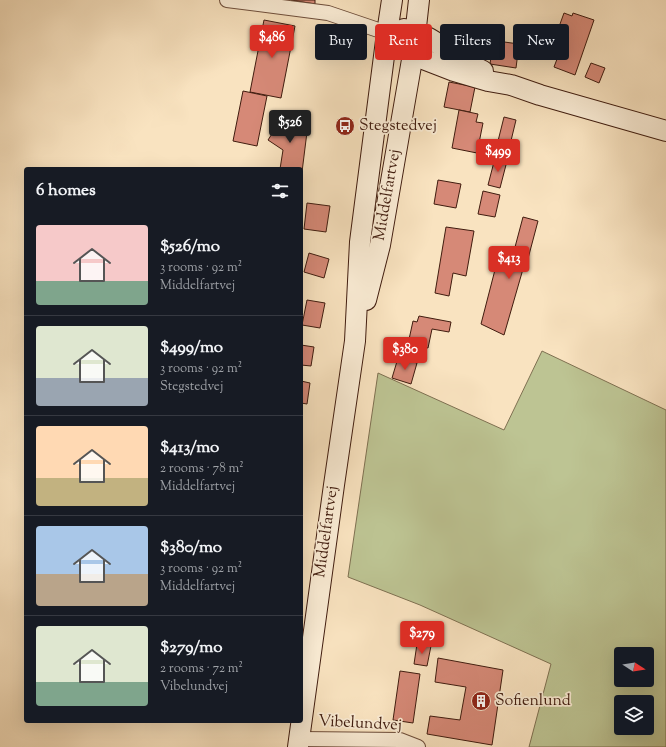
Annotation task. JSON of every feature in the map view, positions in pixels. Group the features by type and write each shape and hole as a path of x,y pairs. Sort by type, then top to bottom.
{"main road":[{"name":"Middelfartvej","path":"388,24 392,0"},
{"name":"Middelfartvej","path":"417,24 419,0"},
{"path":"432,39 470,65 511,86"},
{"name":"Middelfartvej","path":"303,714 355,341 360,242 383,60"},
{"name":"Middelfartvej","path":"355,341 380,245 412,60"},
{"path":"426,60 454,71 488,81 511,86 666,130"},
{"name":"Middelfartvej","path":"299,743 302,723"}],"street":[{"path":"227,0 328,13 375,29"},
{"name":"Vibelundvej","path":"299,743 400,740 418,747"}],"green space":[{"path":"542,351 666,410 666,747 529,747 551,664 420,605 348,577 378,373 504,430"}],"building":[{"path":"291,0 315,0 315,4"},
{"path":"564,13 572,16 573,13 594,20 575,75 554,67 557,60 569,60 569,24 560,24"},
{"path":"264,20 295,26 281,98 250,92"},
{"path":"505,42 513,43 513,60 517,60 516,68 490,64 491,60 505,60"},
{"path":"591,63 605,68 599,83 585,77"},
{"path":"449,82 475,87 470,112 444,107"},
{"path":"243,91 267,96 257,146 233,141"},
{"path":"459,110 478,114 476,122 483,123 477,153 452,148"},
{"path":"283,117 307,132 303,167 280,167 283,150 268,140"},
{"path":"504,117 516,120 509,149 497,145"},
{"path":"495,158 507,161 500,188 488,185"},
{"path":"438,180 461,184 456,208 434,204"},
{"path":"483,191 500,195 495,217 478,214"},
{"path":"307,203 330,206 326,232 304,229"},
{"path":"523,217 538,221 525,270 523,269 504,335 481,324 497,262 510,266"},
{"path":"446,227 474,231 466,276 453,273 449,296 435,293"},
{"path":"309,253 329,259 324,278 304,272"},
{"path":"307,300 325,303 320,328 303,325"},
{"path":"419,316 451,322 449,332 432,329 428,348 408,344 413,321 417,322"},
{"path":"303,345 314,347 311,366 303,365"},
{"path":"398,358 417,363 411,384 392,378"},
{"path":"303,381 310,383 307,404 303,403"},
{"path":"417,644 431,646 427,666 414,664"},
{"name":"Sofienlund","path":"438,658 503,670 492,745 427,734 430,716 460,720 466,687 435,682"},
{"path":"400,671 420,674 413,723 393,720"}],"place":[{"name":"Stegstedvej","path":"345,126"},
{"name":"Sofienlund","path":"481,701"}]}
